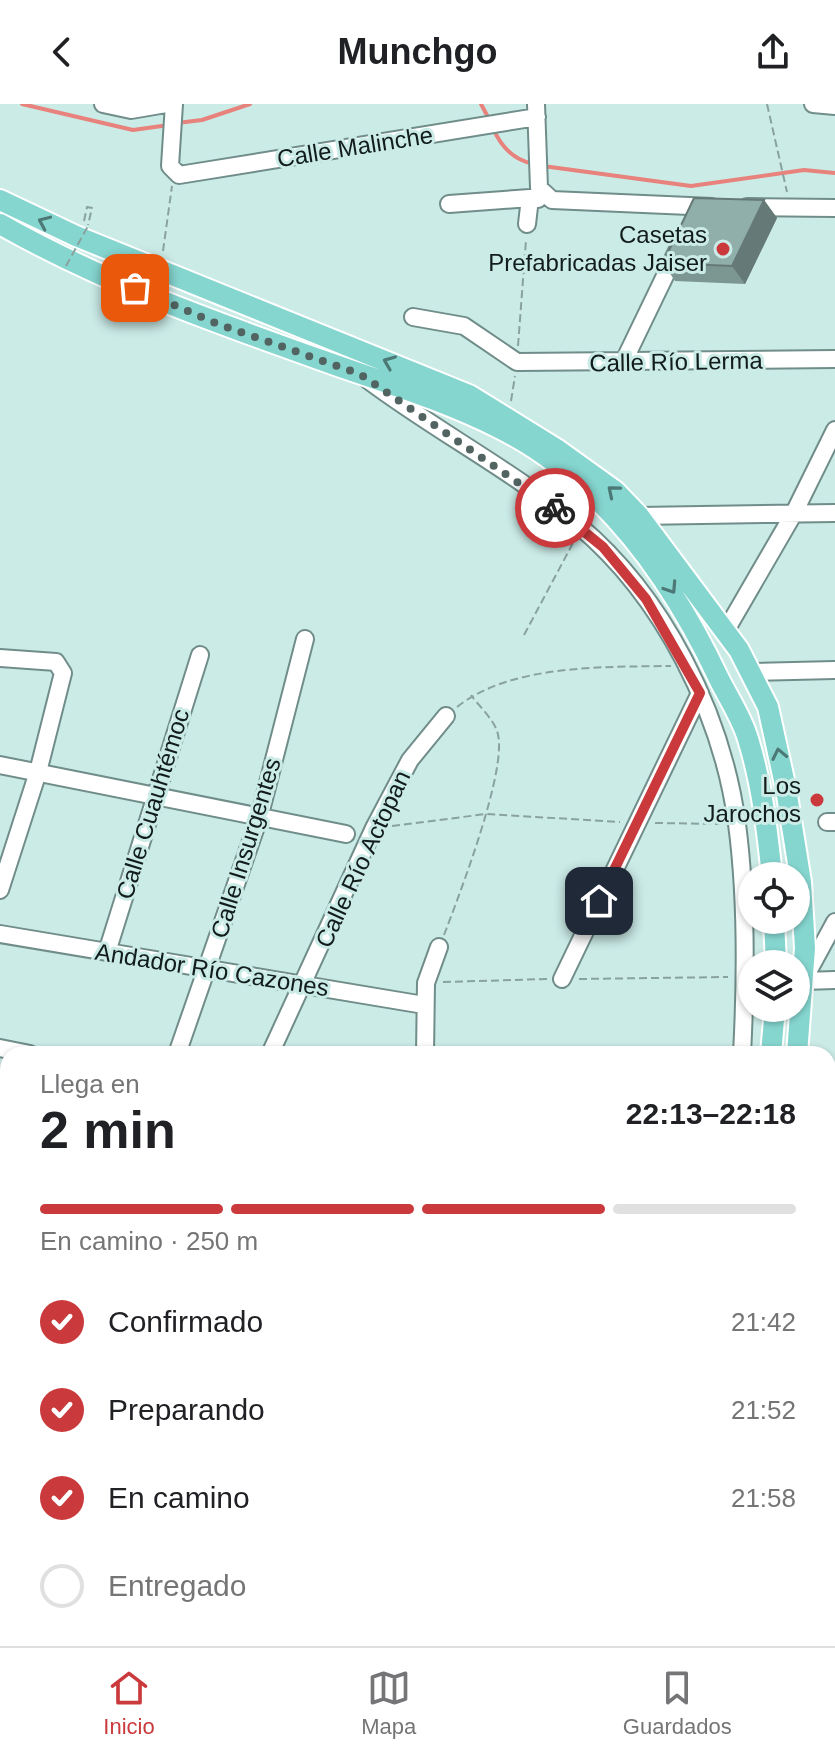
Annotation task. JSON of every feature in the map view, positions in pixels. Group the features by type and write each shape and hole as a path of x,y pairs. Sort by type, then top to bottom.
{"main road":[{"path":"0,200 88,230 160,269 469,395 615,491 639,516 725,632 751,672 768,707 801,882 802,950"},
{"path":"2,228 73,265 218,324 455,408 502,430 594,497 634,538 679,600 747,735 765,810 771,862"},
{"path":"73,265 88,230"},
{"path":"772,1046 774,1022"},
{"path":"798,1046 800,1022"}],"street":[{"path":"103,104 131,110 171,105 170,166 174,173"},
{"path":"813,104 835,106"},
{"path":"536,110 539,188 552,200"},
{"name":"Calle Malinche","path":"174,173 477,127 505,122 536,110"},
{"path":"527,224 530,198"},
{"path":"449,204 530,198 692,221 835,208"},
{"path":"623,363 692,221"},
{"path":"413,317 464,326 517,362"},
{"name":"Calle Río Lerma","path":"517,362 835,359"},
{"path":"360,374 415,415 507,471 581,528 603,547 646,599 700,693 719,750 737,825 744,950"},
{"path":"725,632 794,513 835,430"},
{"path":"639,516 835,513"},
{"name":"Calle Insurgentes","path":"180,1046 259,818 305,639"},
{"name":"Calle Cuauhtémoc","path":"107,952 153,797 200,655"},
{"path":"0,658 56,662 63,673 38,772 3,868 0,890"},
{"path":"751,672 835,670"},
{"path":"562,979 700,693"},
{"name":"Calle Río Actopan","path":"274,1046 374,828 410,760 446,716"},
{"path":"0,765 346,834"},
{"path":"810,968 835,922"},
{"name":"Andador Río Cazones","path":"0,934 424,1005"},
{"path":"425,1046 426,983 439,947"},
{"path":"810,981 835,980"},
{"path":"742,1046 743,1022"}],"path":[{"path":"767,104 787,192"},
{"path":"160,269 174,173"},
{"path":"508,418 517,362 527,224"},
{"path":"73,265 88,230"},
{"path":"524,635 581,528"},
{"path":"446,716 471,695 557,669 684,665"},
{"path":"439,947 493,786 498,731 471,695"},
{"path":"374,828 486,814 635,823 737,825"},
{"path":"426,983 738,977"}],"building":[{"path":"694,198 764,200 732,266 663,263"}],"waterway":[{"path":"22,104 133,130 169,125"},
{"path":"177,123 202,120 250,104"},
{"path":"481,104 489,119"},
{"path":"493,128 509,152 534,164"},
{"path":"543,166 691,186 804,170 835,173"}],"way so far":[{"path":"135,288 218,324 360,374 415,415 507,471 555,508"}],"place":[{"name":"Casetas Prefabricadas Jaiser","path":"723,249"},
{"name":"Los Jarochos","path":"817,800"}],"route":[{"path":"555,508 603,547 646,599 700,693 599,901"}]}
